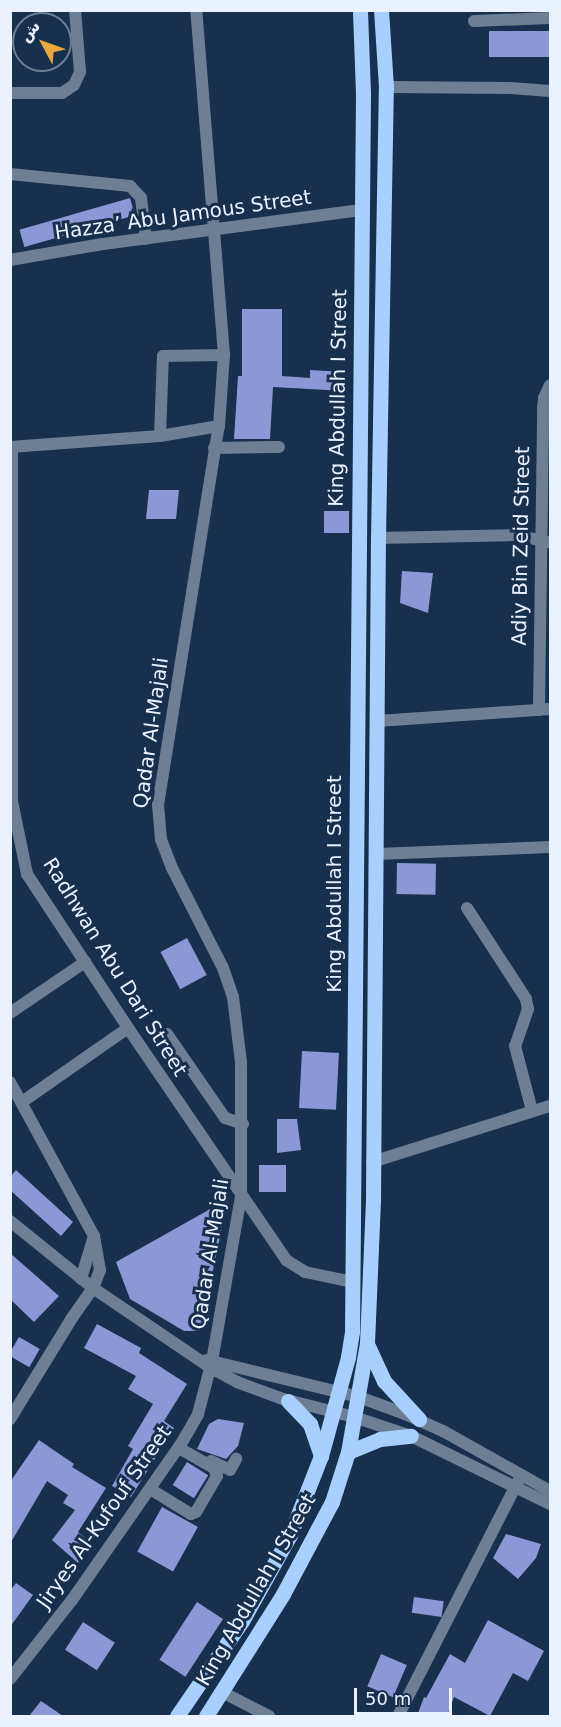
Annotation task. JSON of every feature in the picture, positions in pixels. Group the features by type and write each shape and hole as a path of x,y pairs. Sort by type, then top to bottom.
{"main road":[{"name":"King Abdullah I Street","path":"177,1716 242,1621 281,1553 321,1456 339,1392 352,1332 363,93 360,10"},
{"name":"King Abdullah I Street","path":"206,1716 283,1594 332,1502 348,1452 367,1343 373,1200 378,538 386,87 381,10"},
{"path":"367,1343 384,1381 419,1419"},
{"path":"288,1401 310,1424 321,1456"},
{"path":"348,1452 380,1439 411,1436"}],"street":[{"path":"10,93 62,93 74,85 80,72 75,10"},
{"name":"Qadar Al-Majali","path":"196,10 224,355 219,426 158,805 161,839 172,868 223,968 233,997 241,1062 242,1197 208,1363"},
{"path":"474,21 550,18"},
{"path":"510,88 550,83"},
{"path":"386,87 510,88 550,91"},
{"path":"10,174 130,186 141,198 146,239"},
{"name":"Hazza’ Abu Jamous Street","path":"10,260 361,210"},
{"path":"160,436 163,356 224,355"},
{"name":"Adiy Bin Zeid Street","path":"545,710 543,408 544,398 550,386"},
{"path":"11,447 160,436 219,426"},
{"name":"Radhwan Abu Dari Street","path":"11,447 12,801 27,874 242,1197 291,1265 305,1272 352,1282"},
{"path":"214,448 279,447"},
{"path":"378,538 516,535 545,541"},
{"path":"378,721 545,710"},
{"path":"377,854 550,847"},
{"path":"466,908 526,999 528,1010 515,1046 532,1111"},
{"path":"10,1012 85,962"},
{"path":"22,1102 128,1028"},
{"path":"167,1034 225,1118 243,1124"},
{"path":"10,1082 94,1236 100,1270 93,1288 11,1417"},
{"path":"372,1162 550,1106"},
{"path":"10,1221 93,1288 237,1382 288,1401 354,1417 411,1436 519,1481 550,1491"},
{"path":"81,1279 94,1236"},
{"path":"208,1363 359,1397 419,1419 519,1481 550,1504"},
{"name":"Jiryes Al-Kufouf Street","path":"10,1679 72,1600 180,1446 198,1414 208,1363"},
{"path":"180,1446 226,1470 230,1470 236,1459"},
{"path":"150,1489 191,1514 196,1512 217,1476 214,1468 180,1446"},
{"path":"398,1716 519,1481"},
{"path":"222,1692 269,1716"}],"building":[{"path":"489,31 550,31 550,57 489,57"},
{"path":"130,198 135,215 24,247 19,230"},
{"path":"242,309 282,309 282,376 310,378 310,370 346,372 345,391 273,387 270,439 234,439 238,376 242,376"},
{"path":"149,490 179,490 176,519 146,519"},
{"path":"324,511 349,511 349,533 324,533"},
{"path":"402,571 433,573 428,613 400,603"},
{"path":"397,863 436,864 435,895 396,894"},
{"path":"187,938 207,975 180,989 161,952"},
{"path":"302,1051 339,1053 336,1110 299,1108"},
{"path":"277,1119 297,1119 301,1150 277,1153"},
{"path":"259,1165 286,1165 286,1192 259,1192"},
{"path":"16,1170 73,1222 61,1236 10,1190 10,1177"},
{"path":"228,1199 201,1327 197,1331 184,1331 130,1299 116,1262"},
{"path":"10,1253 59,1296 34,1322 10,1299"},
{"path":"97,1324 141,1348 139,1353 187,1384 164,1421 174,1428 131,1497 112,1486 133,1449 128,1446 153,1404 128,1389 136,1376 84,1348"},
{"path":"19,1337 40,1349 29,1367 10,1356"},
{"path":"218,1419 244,1423 238,1446 226,1459 197,1449 209,1424"},
{"path":"39,1440 74,1464 72,1467 106,1488 78,1532 90,1542 78,1563 52,1540 75,1510 63,1503 68,1495 47,1481 10,1544 10,1482"},
{"path":"187,1462 208,1475 194,1498 173,1485"},
{"path":"162,1507 198,1527 173,1571 137,1552"},
{"path":"506,1534 541,1544 536,1558 518,1579 493,1558"},
{"path":"16,1583 33,1595 10,1627 10,1591"},
{"path":"414,1597 444,1601 441,1617 412,1613"},
{"path":"197,1602 223,1619 185,1677 159,1660"},
{"path":"488,1620 544,1651 528,1681 513,1673 490,1716 454,1697 447,1716 417,1716 424,1697 426,1698 450,1654 465,1663"},
{"path":"83,1622 115,1643 97,1670 65,1650"},
{"path":"381,1654 407,1665 393,1697 367,1686"},
{"path":"41,1701 63,1716 29,1716"}]}
